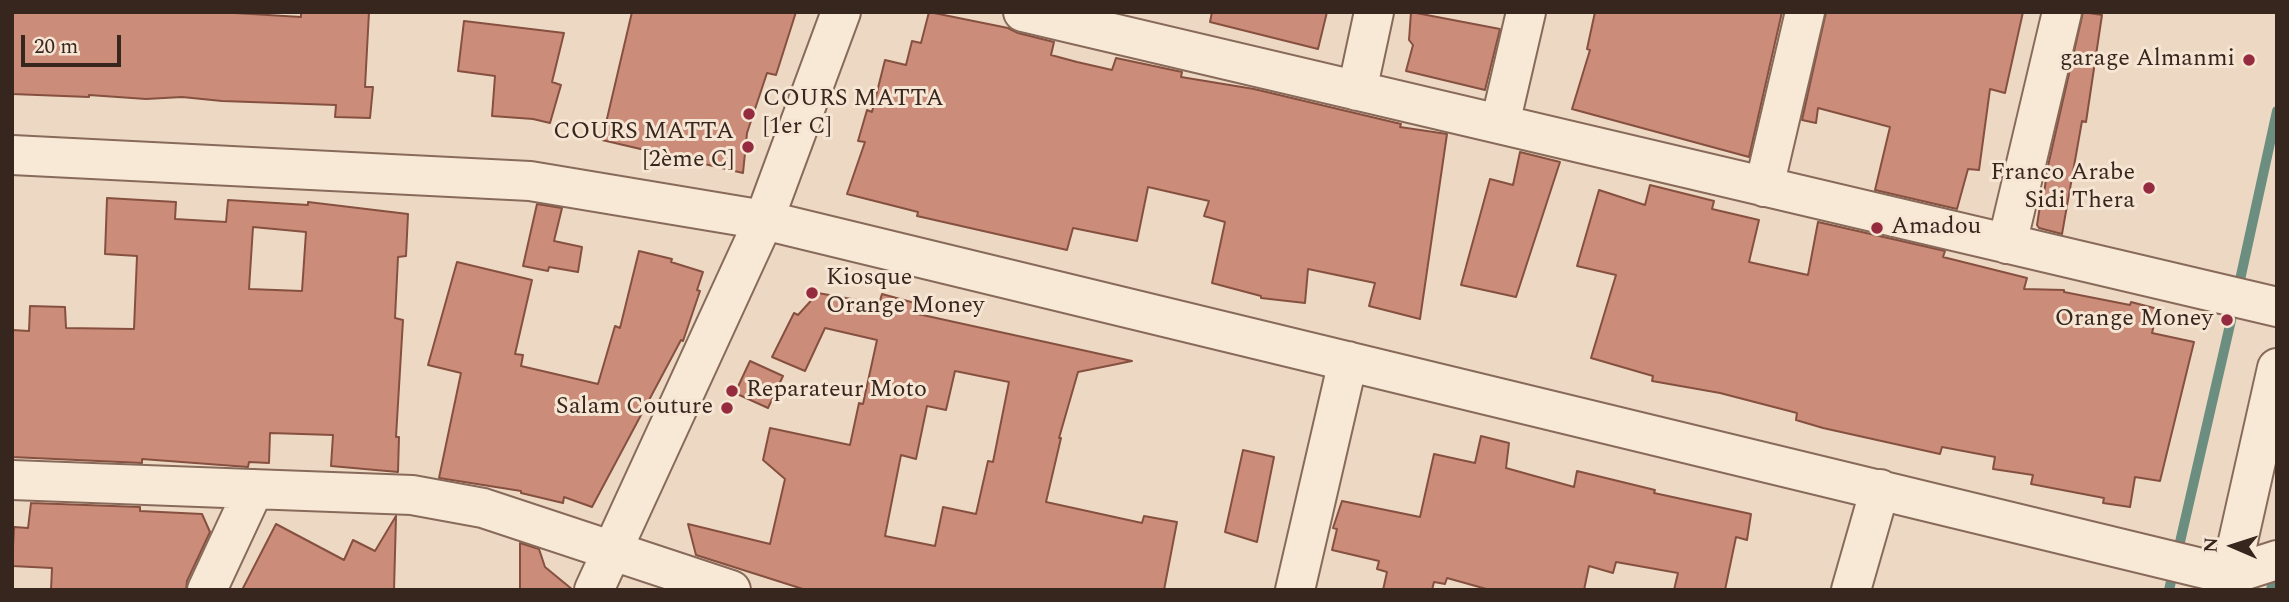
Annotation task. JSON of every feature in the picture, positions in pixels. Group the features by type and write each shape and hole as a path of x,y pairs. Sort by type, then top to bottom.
{"street":[{"path":"594,590 764,220 841,12"},
{"path":"1023,12 1117,23 1357,91 2277,307"},
{"path":"1357,91 1374,12"},
{"path":"1500,124 1526,12"},
{"path":"1765,187 1805,12"},
{"path":"2007,244 2062,12"},
{"path":"12,155 530,181 764,220 1880,489 2228,582 2277,560"},
{"path":"1295,590 1348,361"},
{"path":"2228,582 2277,368"},
{"path":"12,480 412,495 483,508 731,590"},
{"path":"207,590 254,489"},
{"path":"1851,590 1880,489"}],"building":[{"path":"12,12 218,12 301,17 301,12 369,12 365,87 373,87 370,118 335,117 336,105 182,97 146,99 12,94"},
{"path":"632,12 796,12 776,75 767,73 747,133 743,173 602,140"},
{"path":"929,12 1008,28 1054,42 1051,55 1077,62 1112,70 1116,58 1182,72 1181,77 1254,89 1401,124 1400,127 1447,134 1420,319 1369,306 1375,283 1308,269 1305,303 1261,298 1212,283 1225,222 1204,216 1209,201 1148,187 1137,241 1073,228 1067,250 917,216 918,212 847,194 865,142 858,141 867,110 872,112 885,60 906,65 912,41 921,43"},
{"path":"1212,12 1327,12 1318,49 1210,22"},
{"path":"1411,12 1500,29 1485,90 1406,71 1413,45 1409,40"},
{"path":"1595,12 1782,12 1749,157 1572,109 1590,50 1587,49"},
{"path":"1826,12 2023,12 2005,93 1990,89 1979,170 1968,169 1957,209 1875,190 1890,127 1818,108 1816,123 1802,120"},
{"path":"2083,12 2102,15 2086,122 2082,121 2062,234 2039,228 2037,225"},
{"path":"464,21 564,33 552,82 561,85 550,123 492,116 495,76 458,71"},
{"path":"1520,152 1560,162 1516,297 1461,285 1490,179 1513,185"},
{"path":"1650,185 1714,201 1712,209 1759,220 1749,262 1808,275 1818,222 1945,251 1943,257 2027,278 2024,289 2064,290 2158,309 2152,333 2194,342 2160,481 2135,477 2130,507 2103,503 2104,498 2031,484 2033,475 1993,469 1995,457 1942,447 1940,454 1823,428 1796,420 1797,413 1720,393 1652,381 1653,376 1591,358 1616,275 1577,266 1599,190 1645,205"},
{"path":"107,198 176,202 175,219 226,222 228,200 308,205 308,202 408,214 406,256 398,257 395,318 403,320 396,437 399,437 398,472 331,466 333,435 270,433 269,463 249,462 248,467 142,459 142,463 12,457 12,330 29,331 30,306 65,307 66,328 134,329 137,256 105,254","holes":["253,227 306,232 302,291 249,289"]},
{"path":"537,204 562,208 554,241 582,247 578,272 549,267 548,271 523,266"},
{"path":"639,251 672,259 671,262 703,272 697,290 700,291 683,341 681,340 592,507 564,497 563,503 521,491 439,478 461,373 428,365 457,262 532,280 515,354 523,355 521,366 598,384 615,326 620,328"},
{"path":"818,293 879,304 882,294 922,305 918,314 1132,361 1078,372 1059,438 1046,502 1142,523 1144,516 1177,522 1164,590 806,590 696,555 688,524 770,544 785,479 763,460 770,428 850,445 859,403 863,404 877,340 825,328 805,371 772,357 794,313 798,315","holes":["955,371 1009,382 993,462 988,461 976,514 943,507 935,546 885,536 901,455 916,459 927,406 946,410"]},
{"path":"750,361 783,376 768,408 735,393"},
{"path":"1481,436 1509,443 1506,468 1574,487 1577,471 1655,490 1654,493 1751,514 1747,540 1736,537 1725,590 1674,590 1678,573 1616,562 1613,573 1589,566 1584,590 1490,590 1447,578 1445,584 1434,582 1432,590 1383,590 1387,572 1377,569 1379,561 1332,550 1337,529 1333,528 1342,501 1420,517 1434,454 1475,463"},
{"path":"1243,450 1274,457 1257,542 1225,532"},
{"path":"31,503 140,507 140,511 202,514 210,532 187,581 186,590 51,590 52,568 12,566 14,527 28,528"},
{"path":"396,516 394,590 242,590 276,524 344,560 353,540 375,551"},
{"path":"520,543 539,549 545,567 573,590 520,590"}],"waterway":[{"path":"2238,289 2277,111"},
{"path":"2177,555 2235,303"},
{"path":"2169,590 2174,569"},
{"path":"2271,590 2275,570"}],"place":[{"name":"garage Almanmi","path":"2249,60"},
{"name":"COURS MATTA [1er C]","path":"749,114"},
{"name":"COURS MATTA [2ème C]","path":"748,147"},
{"name":"Franco Arabe Sidi Thera","path":"2149,188"},
{"name":"Amadou","path":"1877,228"},
{"name":"Kiosque Orange Money","path":"812,293"},
{"name":"Orange Money","path":"2227,320"},
{"name":"Reparateur Moto","path":"732,391"},
{"name":"Salam Couture","path":"727,408"}]}
